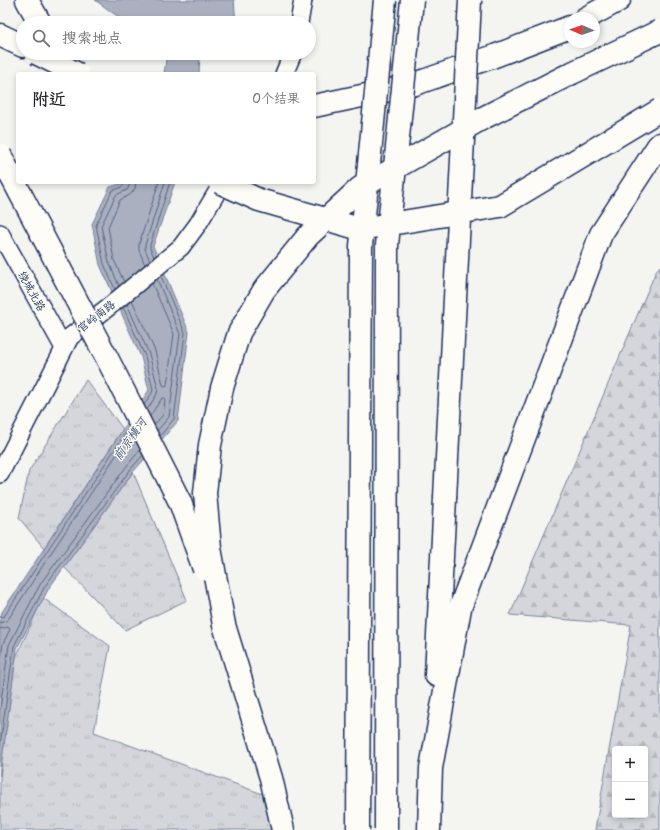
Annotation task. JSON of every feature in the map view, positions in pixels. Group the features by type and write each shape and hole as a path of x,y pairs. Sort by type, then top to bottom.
{"highway":[{"path":"27,0 36,16"},
{"path":"358,830 361,246 385,0"},
{"path":"386,830 387,245 412,0"},
{"path":"429,830 470,0"},
{"path":"597,12 619,0"},
{"path":"316,106 409,86 492,57 564,29"},
{"path":"224,625 210,548 205,492 210,445 222,388 239,333 264,290 308,236 360,188 485,116 660,31"},
{"path":"0,35 16,43"},
{"path":"50,60 74,72"},
{"path":"66,60 76,72"},
{"path":"223,184 258,200 360,229 500,206 660,110"},
{"path":"431,768 460,608 601,234 660,144"},
{"path":"0,155 108,360 180,502 224,625 271,778 282,830"}],"street":[{"path":"300,16 303,0"},
{"path":"285,72 290,60"},
{"name":"官岭南路","path":"0,474 70,337 181,247 198,224 222,184"},
{"name":"绕城北路","path":"0,233 64,348"}],"green space":[{"path":"660,266 660,830 595,830 631,625 510,615 656,271"},
{"path":"86,380 123,429 44,548 19,518 29,471"},
{"path":"133,472 187,600 125,630 64,567"},
{"path":"43,598 110,646 94,732 276,799 282,830 0,830 0,771 16,657"}],"water":[{"path":"95,0 234,0 235,16 117,16"},
{"path":"166,60 200,60 199,72 164,72"},
{"name":"前京横河","path":"120,184 174,184 153,246 189,332 178,421 133,472 49,588 17,648 0,776 0,620 2,612 149,390 141,357 100,265 92,224 110,187"}]}
